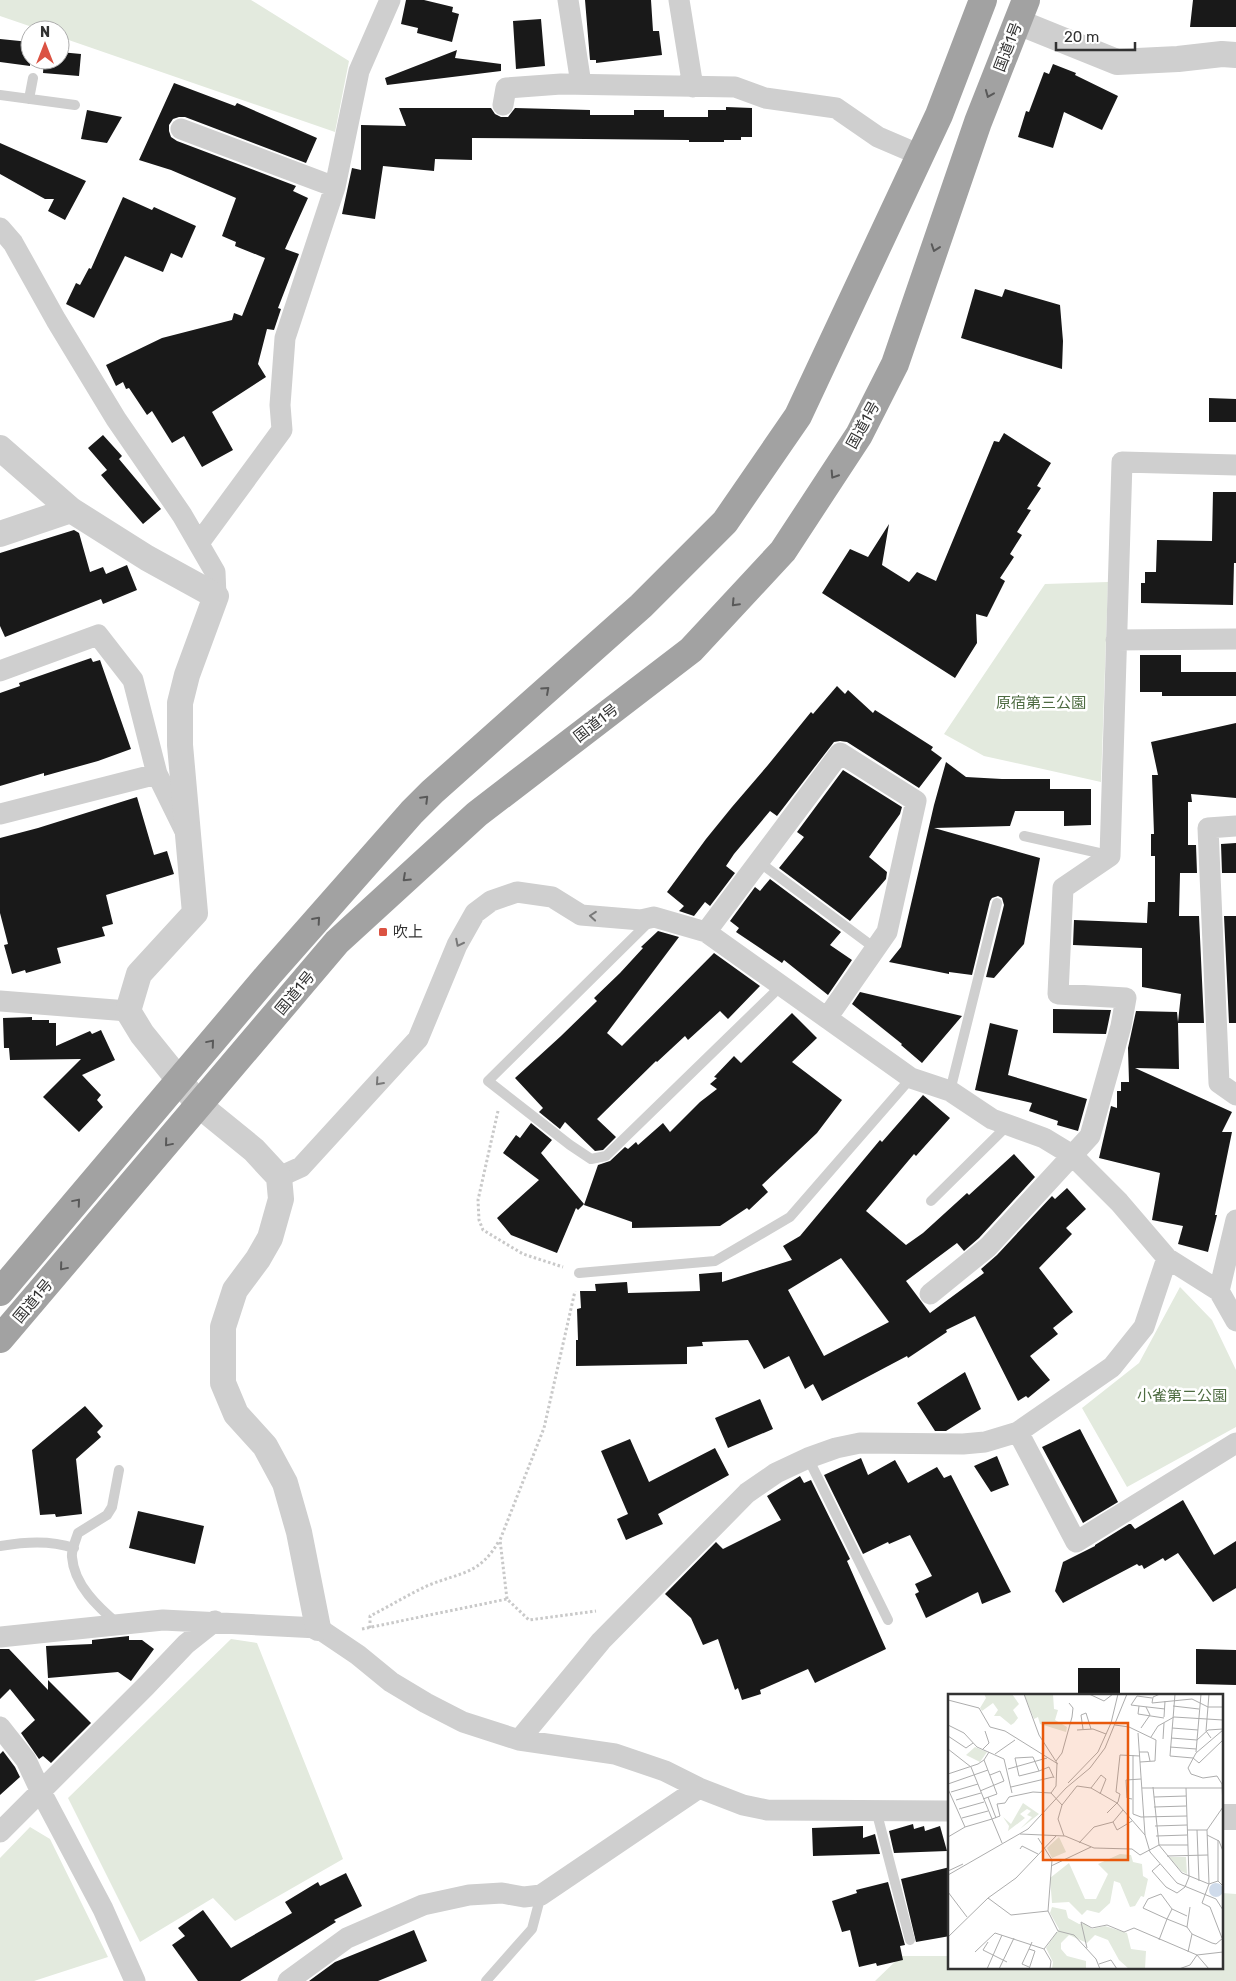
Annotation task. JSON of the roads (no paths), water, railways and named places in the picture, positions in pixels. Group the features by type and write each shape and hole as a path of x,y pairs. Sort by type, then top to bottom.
{"highway":[{"name":"国道1号","path":"0,1292 179,1080 412,812 641,606 725,522 798,416 939,115 983,0"},
{"name":"国道1号","path":"0,1339 200,1106 337,942 477,814 691,650 783,551 859,435 895,364 978,122 1022,11"}],"street":[{"path":"199,543 282,430 280,405 285,338 335,187 359,71 390,0"},
{"path":"568,0 580,84"},
{"path":"679,0 693,87"},
{"path":"1022,11 1117,62 1178,59 1222,54 1236,55"},
{"path":"503,105 506,88 580,84 735,87 765,98 836,108 878,136 920,155"},
{"path":"181,129 335,187"},
{"path":"0,228 13,242 56,320 116,419 182,515 215,572 216,596 187,676 180,703 180,744 195,913 139,974 128,1011 142,1034 200,1106 254,1150 279,1177 282,1199 270,1238 258,1259 235,1290 223,1327 224,1383 236,1414 265,1446 285,1483 324,1632"},
{"path":"0,448 71,510 147,558 216,596"},
{"path":"930,1294 988,1247 1090,1136 1121,1026 1126,998 1058,994 1063,888 1110,856 1122,462 1236,465"},
{"path":"0,534 71,510"},
{"path":"0,671 98,635 133,680 157,774 189,837"},
{"path":"1116,640 1236,639"},
{"path":"706,932 840,753 916,801 887,932 827,1018"},
{"path":"0,814 157,774"},
{"path":"1236,826 1208,828 1219,1083 1236,1095"},
{"path":"279,1177 301,1167 418,1039 457,945 475,914 491,901 517,892 552,897 581,915 648,918 706,932 911,1078 950,1091 992,1119 1044,1138 1072,1155 1119,1202 1167,1258 1219,1291 1236,1321"},
{"path":"0,999 128,1011"},
{"path":"1219,1291 1236,1220"},
{"path":"519,1740 602,1641 747,1493 776,1473 808,1458 836,1448 860,1443 963,1444 985,1442 1018,1432 1112,1367 1144,1328 1167,1258"},
{"path":"1018,1432 1076,1542 1236,1443"},
{"path":"0,1637 163,1620 215,1621 324,1632 391,1682 463,1722 519,1740 616,1754 665,1770 699,1788 743,1805 767,1810 948,1811"},
{"path":"0,1832 186,1644 215,1621"},
{"path":"0,1727 26,1760 103,1909 136,1981"},
{"path":"288,1981 347,1938 423,1905 469,1895 502,1893 524,1897 540,1895 699,1788"}],"lane":[{"path":"28,99 33,78"},
{"path":"0,96 75,105"},
{"path":"1024,836 1110,856"},
{"path":"759,862 876,949"},
{"path":"950,1091 997,903"},
{"path":"648,918 488,1081 570,1145 591,1159 606,1156 782,985"},
{"path":"580,1272 715,1261 790,1217 911,1078"},
{"path":"931,1201 1008,1125"},
{"path":"808,1458 888,1620"},
{"path":"119,1470 112,1506 107,1515 78,1533 72,1556 80,1582 98,1607 119,1625"},
{"path":"0,1546 17,1543 56,1542 74,1548"},
{"path":"876,1810 910,1940"},
{"path":"486,1981 485,1979 532,1929 540,1895"}],"place":[{"name":"吹上","path":"383,932"}],"park label":[{"name":"原宿第三公園","path":"1041,703"},
{"name":"小雀第二公園","path":"1182,1396"}]}
